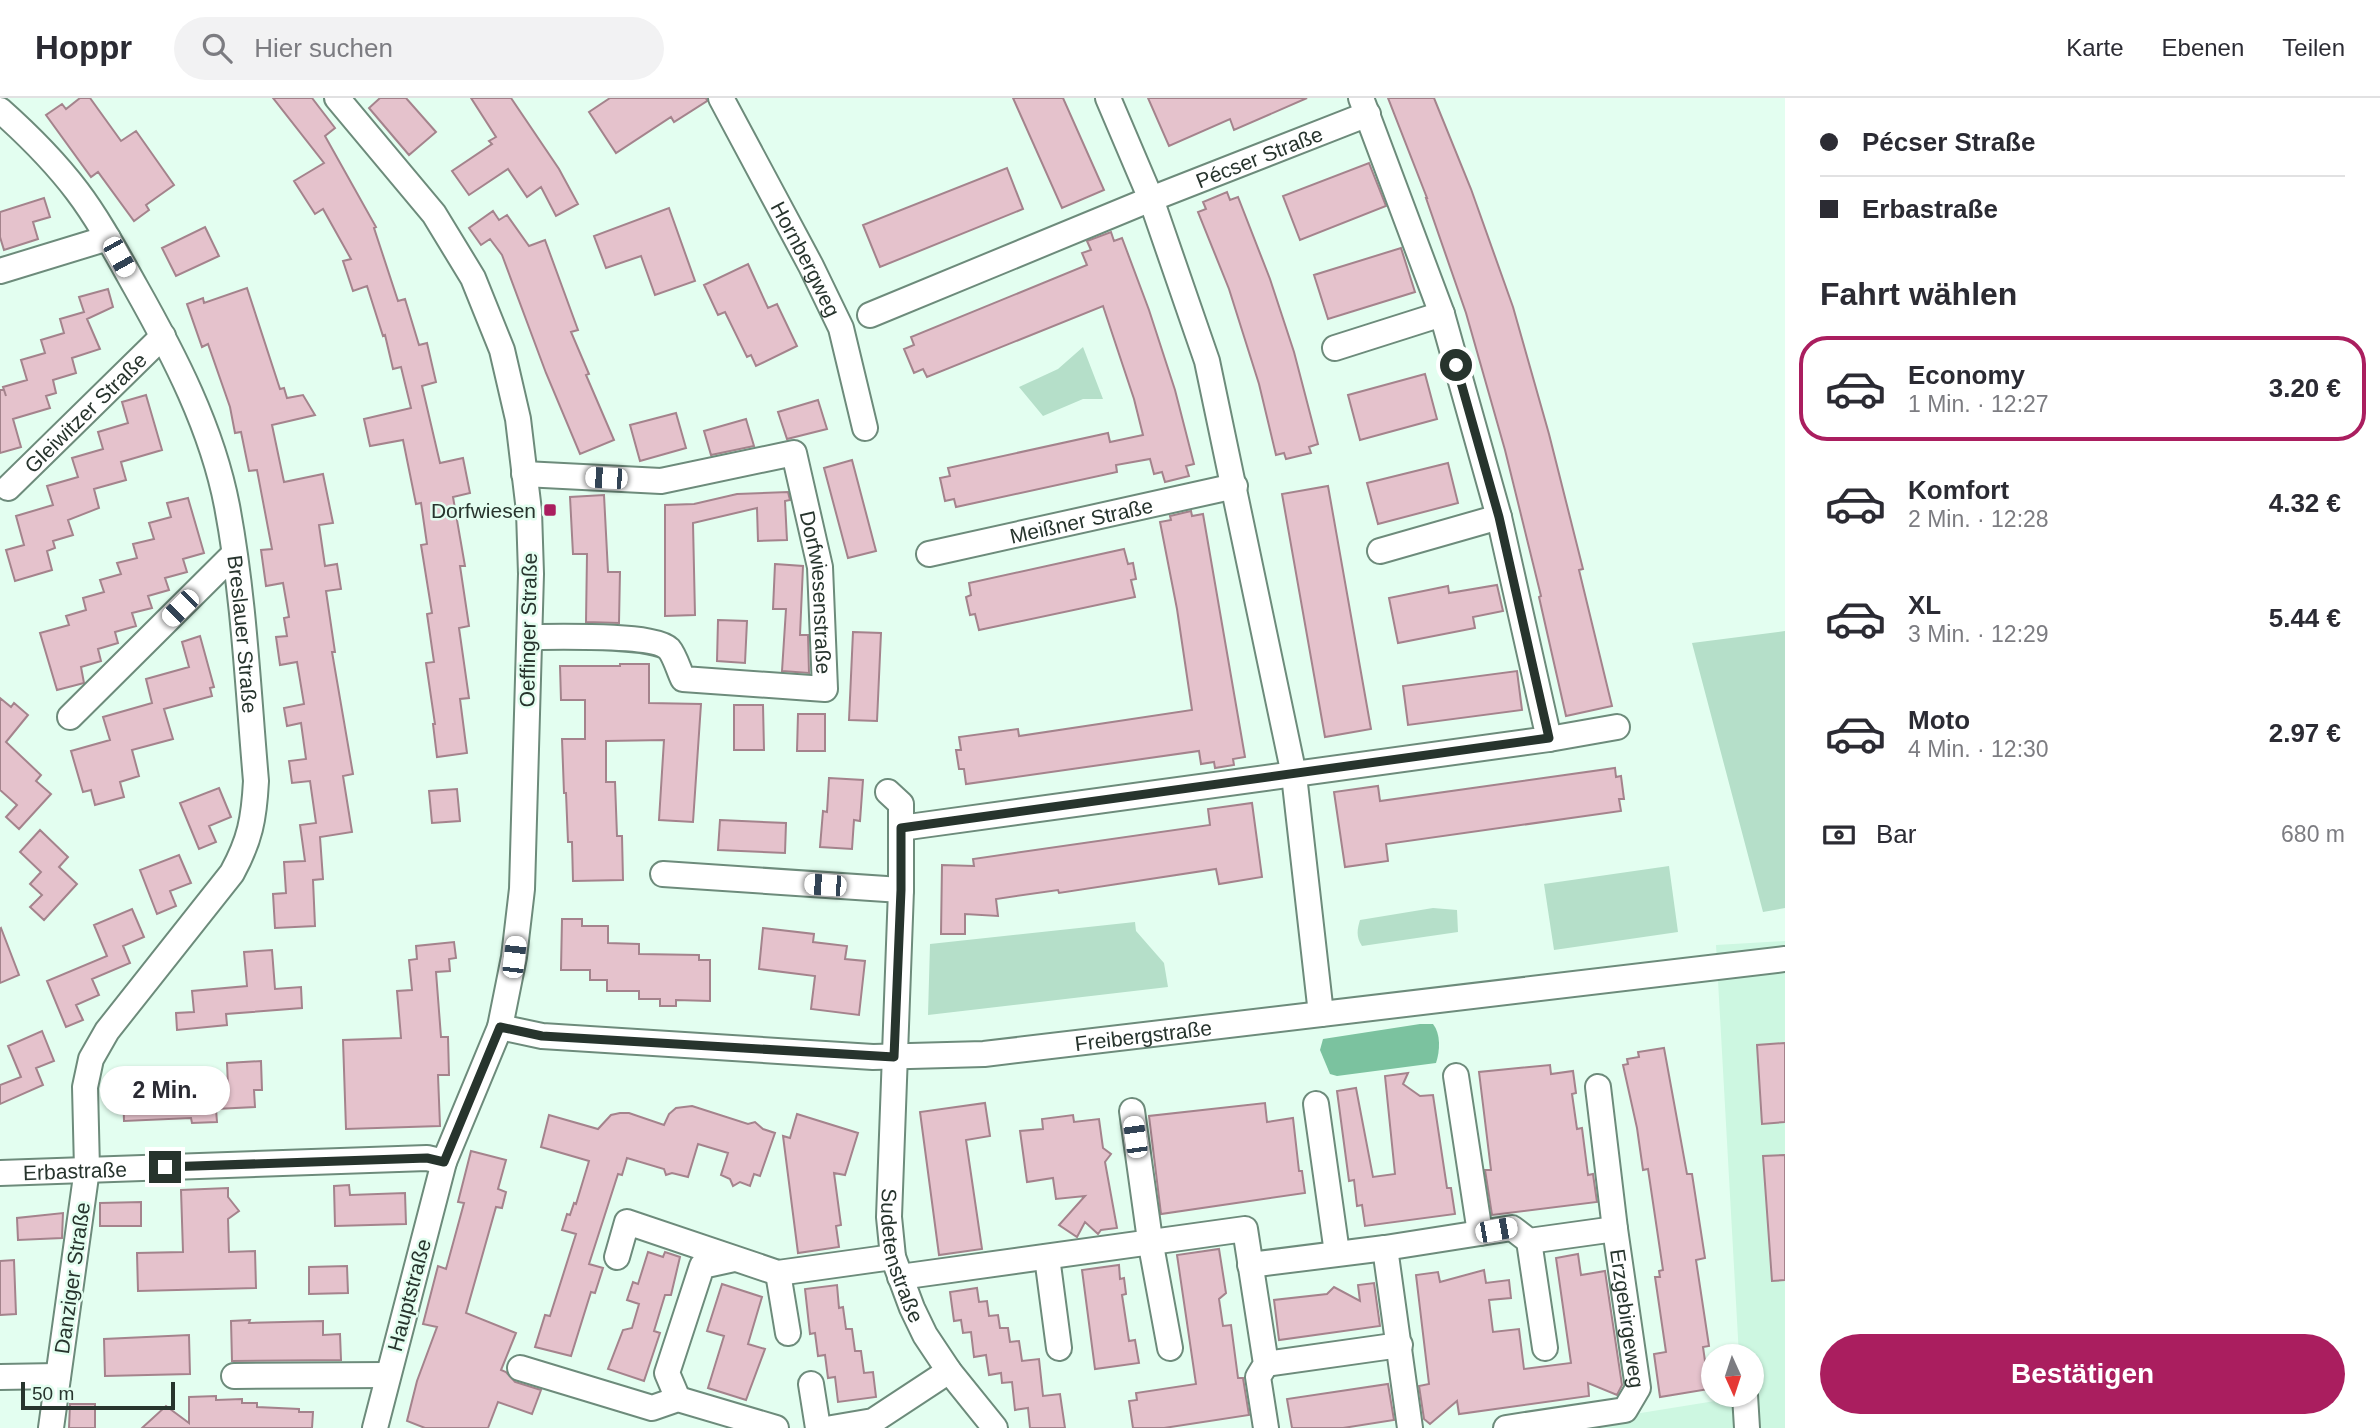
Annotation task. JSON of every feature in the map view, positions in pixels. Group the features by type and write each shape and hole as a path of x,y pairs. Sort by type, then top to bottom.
{"street":[{"name":"Oeffinger Straße","path":"337,98 434,214 473,278 502,350 519,419 529,524 530,637 522,889 514,957 500,1027 444,1162"},
{"name":"Hornbergweg","path":"721,98 841,328 865,428"},
{"path":"1108,98 1151,198 1207,361 1294,775 1321,1014"},
{"name":"Pécser Straße","path":"1151,198 1365,106 1441,314 1499,517 1549,738"},
{"name":"Breslauer Straße","path":"0,110 22,129 76,190 108,238 187,385 209,443 227,504 256,781 254,817 247,847 232,873 107,1031 91,1059 85,1087 87,1170"},
{"path":"870,315 1151,198"},
{"path":"0,271 108,238"},
{"path":"1335,348 1441,314"},
{"name":"Gleiwitzer Straße","path":"8,488 163,336"},
{"name":"Dorfwiesenstraße","path":"524,474 661,481 794,453 820,567 825,689 682,679 669,649 657,642 601,637 530,637"},
{"name":"Meißner Straße","path":"929,554 1235,486"},
{"path":"1380,551 1499,517"},
{"path":"70,717 234,554"},
{"path":"901,828 1294,775 1617,727"},
{"path":"663,874 901,890 901,804 888,792"},
{"name":"Sudetenstraße","path":"901,890 890,1217 897,1267 925,1335 949,1371 995,1428"},
{"name":"Freibergstraße","path":"500,1027 542,1036 894,1057 984,1054 1785,959"},
{"path":"1456,1076 1480,1233"},
{"name":"Erzgebirgeweg","path":"1506,1428 1625,1410 1638,1388 1598,1087"},
{"path":"1316,1104 1337,1254"},
{"path":"1132,1111 1150,1240 1170,1348"},
{"name":"Erbastraße","path":"0,1173 427,1158 444,1162"},
{"name":"Hauptstraße","path":"375,1428 444,1162"},
{"name":"Danziger Straße","path":"51,1428 87,1170"},
{"path":"617,1257 627,1222 778,1273 1047,1257 1245,1228 1266,1364 1258,1377 1266,1428"},
{"name":"Erzgebirgeweg","path":"1251,1265 1512,1228 1529,1241 1615,1229"},
{"path":"1529,1241 1545,1348"},
{"path":"1385,1248 1410,1428"},
{"path":"1047,1257 1059,1348"},
{"path":"678,1399 667,1373 702,1266 736,1258"},
{"path":"778,1273 788,1333"},
{"path":"1266,1364 1400,1345"},
{"path":"520,1368 652,1408 678,1399 776,1428"},
{"path":"832,1428 873,1421 949,1371"},
{"path":"234,1376 388,1375"},
{"path":"0,1377 58,1377"},
{"path":"811,1384 818,1428"},
{"path":"1746,1407 1747,1428"}],"shaded area":[{"path":"1083,347 1103,399 1083,399 1043,416 1019,387 1058,369"},
{"path":"1785,631 1785,908 1763,912 1692,643"},
{"path":"1669,866 1678,932 1554,950 1544,884"},
{"path":"1433,908 1457,910 1458,932 1362,946 1360,943 1360,920"},
{"path":"1135,922 1136,931 1164,963 1168,987 928,1015 930,944"},
{"path":"1785,941 1785,1428 1548,1428 1701,1403 1701,1407 1764,1407 1764,1344 1738,1344 1716,945"}],"green space":[{"path":"1433,1024 1436,1028 1439,1043 1436,1063 1337,1076 1330,1074 1320,1050 1323,1039"}],"building":[{"path":"80,98 90,98 121,141 136,131 174,185 146,205 149,210 134,221 98,172 91,177 46,115 62,104 66,109"},
{"path":"273,98 312,98 335,128 325,136 376,227 374,228 398,301 405,299 419,345 427,343 436,382 422,386 440,463 463,458 470,493 453,497 465,566 460,566 469,626 459,628 469,698 460,699 467,753 437,757 426,663 434,662 427,614 432,613 421,545 427,544 421,503 416,504 403,440 370,446 364,419 411,408 401,367 393,369 385,335 383,336 367,286 353,291 343,261 351,259 323,209 315,214 294,181 324,163"},
{"path":"380,98 406,98 436,132 409,155 369,108"},
{"path":"471,98 511,98 559,169 578,204 556,216 541,187 527,197 508,169 469,195 452,171 492,144 489,141 496,137"},
{"path":"610,98 706,98 707,101 674,122 671,117 616,153 589,112"},
{"path":"1013,98 1063,98 1104,190 1062,208"},
{"path":"1148,98 1307,98 1234,130 1230,119 1169,146"},
{"path":"1388,98 1434,98 1471,189 1513,307 1549,434 1583,569 1579,570 1612,706 1566,716 1539,597 1541,596 1505,450 1466,313 1427,198"},
{"path":"1369,163 1386,206 1300,240 1283,196"},
{"path":"1007,168 1023,209 880,267 863,225"},
{"path":"1227,192 1230,200 1238,197 1270,279 1294,352 1318,444 1309,447 1311,453 1286,459 1284,453 1276,455 1259,384 1229,289 1198,212 1206,209 1203,202"},
{"path":"44,198 50,217 33,222 38,239 4,250 0,237 0,212"},
{"path":"669,208 695,281 655,295 641,256 606,268 594,236"},
{"path":"493,211 499,220 507,215 529,246 545,240 578,330 571,332 614,440 580,454 502,255 490,239 481,245 469,228"},
{"path":"205,227 219,256 176,276 162,248"},
{"path":"1111,232 1114,241 1122,238 1175,390 1194,464 1186,466 1189,476 1165,482 1162,472 1154,474 1150,459 1116,465 1117,472 956,507 954,499 945,501 940,478 950,476 948,468 1108,433 1110,442 1143,435 1103,306 927,377 923,369 914,373 904,349 914,345 911,337 1087,265 1082,253 1091,250 1087,241"},
{"path":"1401,248 1415,292 1328,319 1314,275"},
{"path":"748,264 768,308 777,304 797,346 756,366 751,355 747,357 725,312 718,315 704,285"},
{"path":"247,288 280,389 284,388 287,398 303,395 315,415 272,425 284,482 323,474 333,523 319,525 325,566 337,564 341,589 326,591 335,652 332,652 353,774 343,776 352,832 320,837 323,879 313,880 315,926 275,928 273,894 286,893 284,862 305,861 300,825 316,823 310,781 292,783 289,761 306,759 301,723 287,726 284,708 304,704 297,662 280,665 276,637 287,636 284,618 289,617 283,583 266,586 261,550 272,549 257,470 249,471 241,432 235,433 230,407 208,344 202,347 187,304 203,298 204,303"},
{"path":"108,289 113,307 87,319 100,349 72,358 76,373 53,380 56,393 46,396 50,408 13,419 21,447 0,453 0,390 27,380 21,360 45,353 41,340 64,333 60,319 84,312 79,297"},
{"path":"1425,374 1437,419 1360,440 1348,395"},
{"path":"146,395 162,450 121,462 126,480 94,489 99,508 68,520 73,535 53,541 55,548 47,551 52,570 15,581 6,550 24,545 16,516 53,505 47,486 78,477 72,458 103,449 98,432 128,423 122,402"},
{"path":"818,400 827,429 787,439 778,412"},
{"path":"676,413 686,448 640,461 630,425"},
{"path":"746,419 754,446 711,455 704,431"},
{"path":"852,460 876,551 848,558 824,468"},
{"path":"1448,463 1458,503 1378,524 1367,483"},
{"path":"1328,486 1371,729 1325,737 1282,494"},
{"path":"788,492 790,500 785,501 787,540 758,541 757,508 693,523 695,615 665,616 665,505 694,504 737,494"},
{"path":"604,495 608,572 620,572 619,623 586,622 587,554 573,554 570,497"},
{"path":"188,498 204,553 183,559 187,572 165,578 169,590 148,596 152,608 132,613 136,626 115,632 118,643 98,649 101,661 81,667 84,683 57,690 40,633 69,625 66,616 86,610 83,598 104,592 100,580 121,574 117,563 137,558 133,544 154,539 149,523 171,517 167,503"},
{"path":"1191,511 1192,516 1203,514 1245,757 1233,759 1234,765 1215,768 1214,762 1201,764 1199,751 966,784 964,769 959,769 956,750 961,750 959,737 1018,729 1019,736 1192,710 1177,609 1160,522 1171,520 1170,516"},
{"path":"1124,549 1128,564 1133,563 1136,579 1131,580 1135,597 979,630 975,614 970,615 966,597 971,595 969,583"},
{"path":"775,564 803,566 800,635 808,635 809,673 782,671 786,609 773,609"},
{"path":"1497,585 1503,611 1473,617 1475,628 1398,643 1389,598 1448,586 1449,593"},
{"path":"718,620 747,621 745,663 717,661"},
{"path":"853,632 881,633 877,721 849,720"},
{"path":"200,636 214,687 210,688 212,696 164,709 173,739 132,750 139,776 120,782 124,797 95,805 91,790 83,792 71,751 110,740 103,717 152,703 146,679 189,667 182,642"},
{"path":"649,664 649,703 701,704 693,822 659,820 664,740 606,741 606,782 615,782 617,836 622,836 623,880 573,881 572,842 568,842 564,793 562,739 585,739 585,700 561,700 560,666"},
{"path":"1517,671 1522,710 1408,725 1403,686"},
{"path":"0,698 11,707 14,703 28,715 6,742 41,775 36,781 51,794 19,829 6,817 17,805 0,790"},
{"path":"734,705 763,705 764,750 734,750"},
{"path":"798,714 825,714 825,751 797,751"},
{"path":"1615,768 1616,777 1621,776 1624,799 1619,799 1621,811 1386,844 1388,861 1345,867 1334,792 1378,786 1380,801"},
{"path":"829,778 863,780 860,821 854,820 852,849 820,847 823,811 827,812"},
{"path":"219,788 231,817 209,826 216,842 199,849 180,803"},
{"path":"457,789 460,821 432,823 429,791"},
{"path":"1252,803 1262,877 1219,884 1216,869 1059,893 1058,890 996,899 998,916 965,914 965,934 941,934 942,865 974,866 973,859 1210,825 1208,809"},
{"path":"720,820 786,823 785,853 718,850"},
{"path":"40,830 68,857 59,867 77,884 44,920 30,907 42,895 30,884 41,872 20,852"},
{"path":"179,855 191,883 170,891 176,906 157,914 140,870"},
{"path":"132,909 144,937 123,946 130,963 92,979 99,995 76,1005 83,1020 66,1027 47,981 107,956 94,925"},
{"path":"562,919 582,919 582,926 608,926 608,943 639,944 639,954 699,955 699,960 710,960 710,1001 676,1000 676,1006 660,1006 660,999 639,999 639,991 607,991 607,980 590,980 590,970 561,970"},
{"path":"763,928 814,934 813,942 847,946 845,959 865,961 859,1015 811,1009 815,976 759,969"},
{"path":"0,929 19,975 0,983"},
{"path":"454,942 456,958 449,959 450,971 436,972 441,1037 448,1037 449,1075 438,1075 440,1126 346,1129 343,1040 401,1038 397,991 412,990 409,960 417,959 416,946"},
{"path":"272,950 275,989 301,987 302,1008 226,1014 227,1025 177,1030 176,1013 194,1012 192,991 247,986 244,952"},
{"path":"42,1031 54,1061 36,1068 43,1085 0,1104 0,1085 21,1077 8,1046"},
{"path":"1785,1043 1785,1122 1762,1124 1757,1045"},
{"path":"1664,1048 1687,1174 1692,1174 1705,1258 1696,1260 1709,1344 1701,1344 1701,1390 1660,1397 1654,1354 1666,1352 1655,1277 1660,1277 1659,1271 1663,1270 1648,1169 1643,1170 1623,1065 1628,1064 1627,1059 1639,1057 1638,1052"},
{"path":"261,1061 262,1090 254,1090 255,1107 216,1109 217,1122 192,1123 191,1118 124,1121 123,1091 228,1086 227,1063"},
{"path":"1550,1065 1551,1074 1573,1071 1576,1093 1572,1094 1577,1129 1582,1128 1588,1175 1593,1174 1597,1202 1492,1215 1485,1170 1491,1170 1479,1072"},
{"path":"1408,1073 1403,1084 1420,1096 1433,1095 1447,1188 1451,1188 1455,1214 1365,1226 1362,1205 1357,1206 1354,1180 1349,1181 1337,1091 1356,1088 1373,1177 1395,1174 1385,1076"},
{"path":"985,1103 990,1136 966,1140 982,1249 939,1255 920,1112"},
{"path":"1265,1103 1267,1122 1293,1118 1299,1171 1302,1171 1305,1193 1161,1214 1149,1116"},
{"path":"692,1106 748,1124 755,1122 763,1129 775,1133 760,1176 754,1174 750,1186 740,1182 733,1186 730,1179 721,1175 728,1153 698,1144 688,1177 672,1173 666,1175 664,1169 627,1158 622,1175 618,1174 589,1264 603,1268 595,1293 591,1292 571,1356 535,1347 545,1315 550,1316 576,1234 562,1230 567,1214 570,1215 574,1203 576,1204 589,1161 541,1147 549,1115 598,1129 611,1115 620,1113 629,1113 664,1125 669,1114 676,1108"},
{"path":"797,1114 858,1133 845,1175 834,1173 841,1225 836,1226 839,1247 798,1253 783,1136 790,1138"},
{"path":"1073,1115 1074,1122 1099,1119 1103,1148 1111,1154 1105,1162 1117,1228 1101,1230 1098,1234 1085,1222 1077,1237 1059,1225 1085,1196 1056,1199 1053,1178 1027,1182 1020,1131 1043,1129 1042,1119"},
{"path":"471,1151 506,1160 498,1189 506,1192 502,1208 496,1207 466,1313 516,1333 501,1370 515,1382 541,1390 532,1414 498,1402 488,1428 425,1428 407,1421 417,1381 437,1327 423,1324 438,1266 446,1269 464,1203 458,1202"},
{"path":"1785,1155 1785,1280 1772,1281 1763,1156"},
{"path":"349,1185 350,1195 405,1193 406,1224 335,1226 334,1186"},
{"path":"228,1188 228,1197 239,1211 228,1219 229,1252 255,1251 256,1288 138,1291 137,1253 183,1252 181,1190"},
{"path":"141,1202 141,1226 100,1226 100,1203"},
{"path":"63,1213 62,1238 18,1240 17,1218"},
{"path":"1219,1249 1226,1293 1219,1299 1223,1326 1231,1325 1238,1378 1243,1378 1249,1415 1164,1428 1133,1428 1129,1401 1137,1400 1136,1393 1196,1384 1177,1255"},
{"path":"648,1252 663,1257 665,1252 680,1257 671,1295 665,1295 654,1331 660,1333 644,1381 608,1369 623,1330 632,1328 639,1304 627,1300 633,1282 638,1284"},
{"path":"1578,1254 1581,1275 1605,1271 1622,1385 1617,1395 1588,1383 1589,1396 1459,1414 1457,1401 1430,1424 1424,1419 1419,1386 1429,1384 1416,1275 1438,1272 1440,1282 1484,1270 1486,1283 1509,1280 1511,1298 1489,1300 1493,1332 1519,1329 1524,1369 1571,1363 1556,1258"},
{"path":"14,1260 16,1314 0,1315 0,1261"},
{"path":"1119,1265 1120,1279 1124,1278 1126,1294 1122,1295 1129,1341 1135,1340 1139,1363 1095,1369 1082,1270"},
{"path":"347,1266 348,1293 309,1294 309,1267"},
{"path":"1374,1283 1380,1326 1279,1340 1274,1300 1327,1294 1334,1287 1360,1301 1358,1285"},
{"path":"722,1284 762,1297 748,1344 765,1349 746,1400 708,1388 724,1336 707,1331"},
{"path":"837,1285 839,1308 843,1307 846,1329 852,1329 855,1351 861,1351 864,1373 873,1372 876,1397 838,1402 835,1377 828,1378 825,1355 818,1356 815,1333 810,1334 805,1289"},
{"path":"977,1288 979,1302 987,1301 989,1316 998,1315 1000,1328 1008,1328 1010,1342 1019,1341 1022,1361 1039,1359 1043,1396 1060,1394 1065,1428 1030,1428 1028,1408 1015,1410 1012,1382 1002,1383 1001,1373 989,1375 986,1355 974,1357 971,1332 963,1333 961,1320 954,1321 950,1292"},
{"path":"250,1320 249,1323 323,1321 323,1335 340,1334 341,1360 232,1361 231,1321"},
{"path":"189,1335 190,1374 105,1376 104,1339"},
{"path":"1388,1384 1394,1420 1343,1428 1292,1428 1287,1399"},
{"path":"216,1396 216,1400 242,1399 242,1403 257,1403 257,1407 313,1412 312,1428 142,1428 166,1406 189,1423 189,1397"},
{"path":"70,1404 95,1404 95,1428 69,1428"}],"place":[{"name":"Dorfwiesen","path":"550,510"}],"route":[{"path":"165,1167 427,1158 444,1162 500,1027 542,1036 894,1057 901,828 1549,738 1499,517 1456,365"}]}
